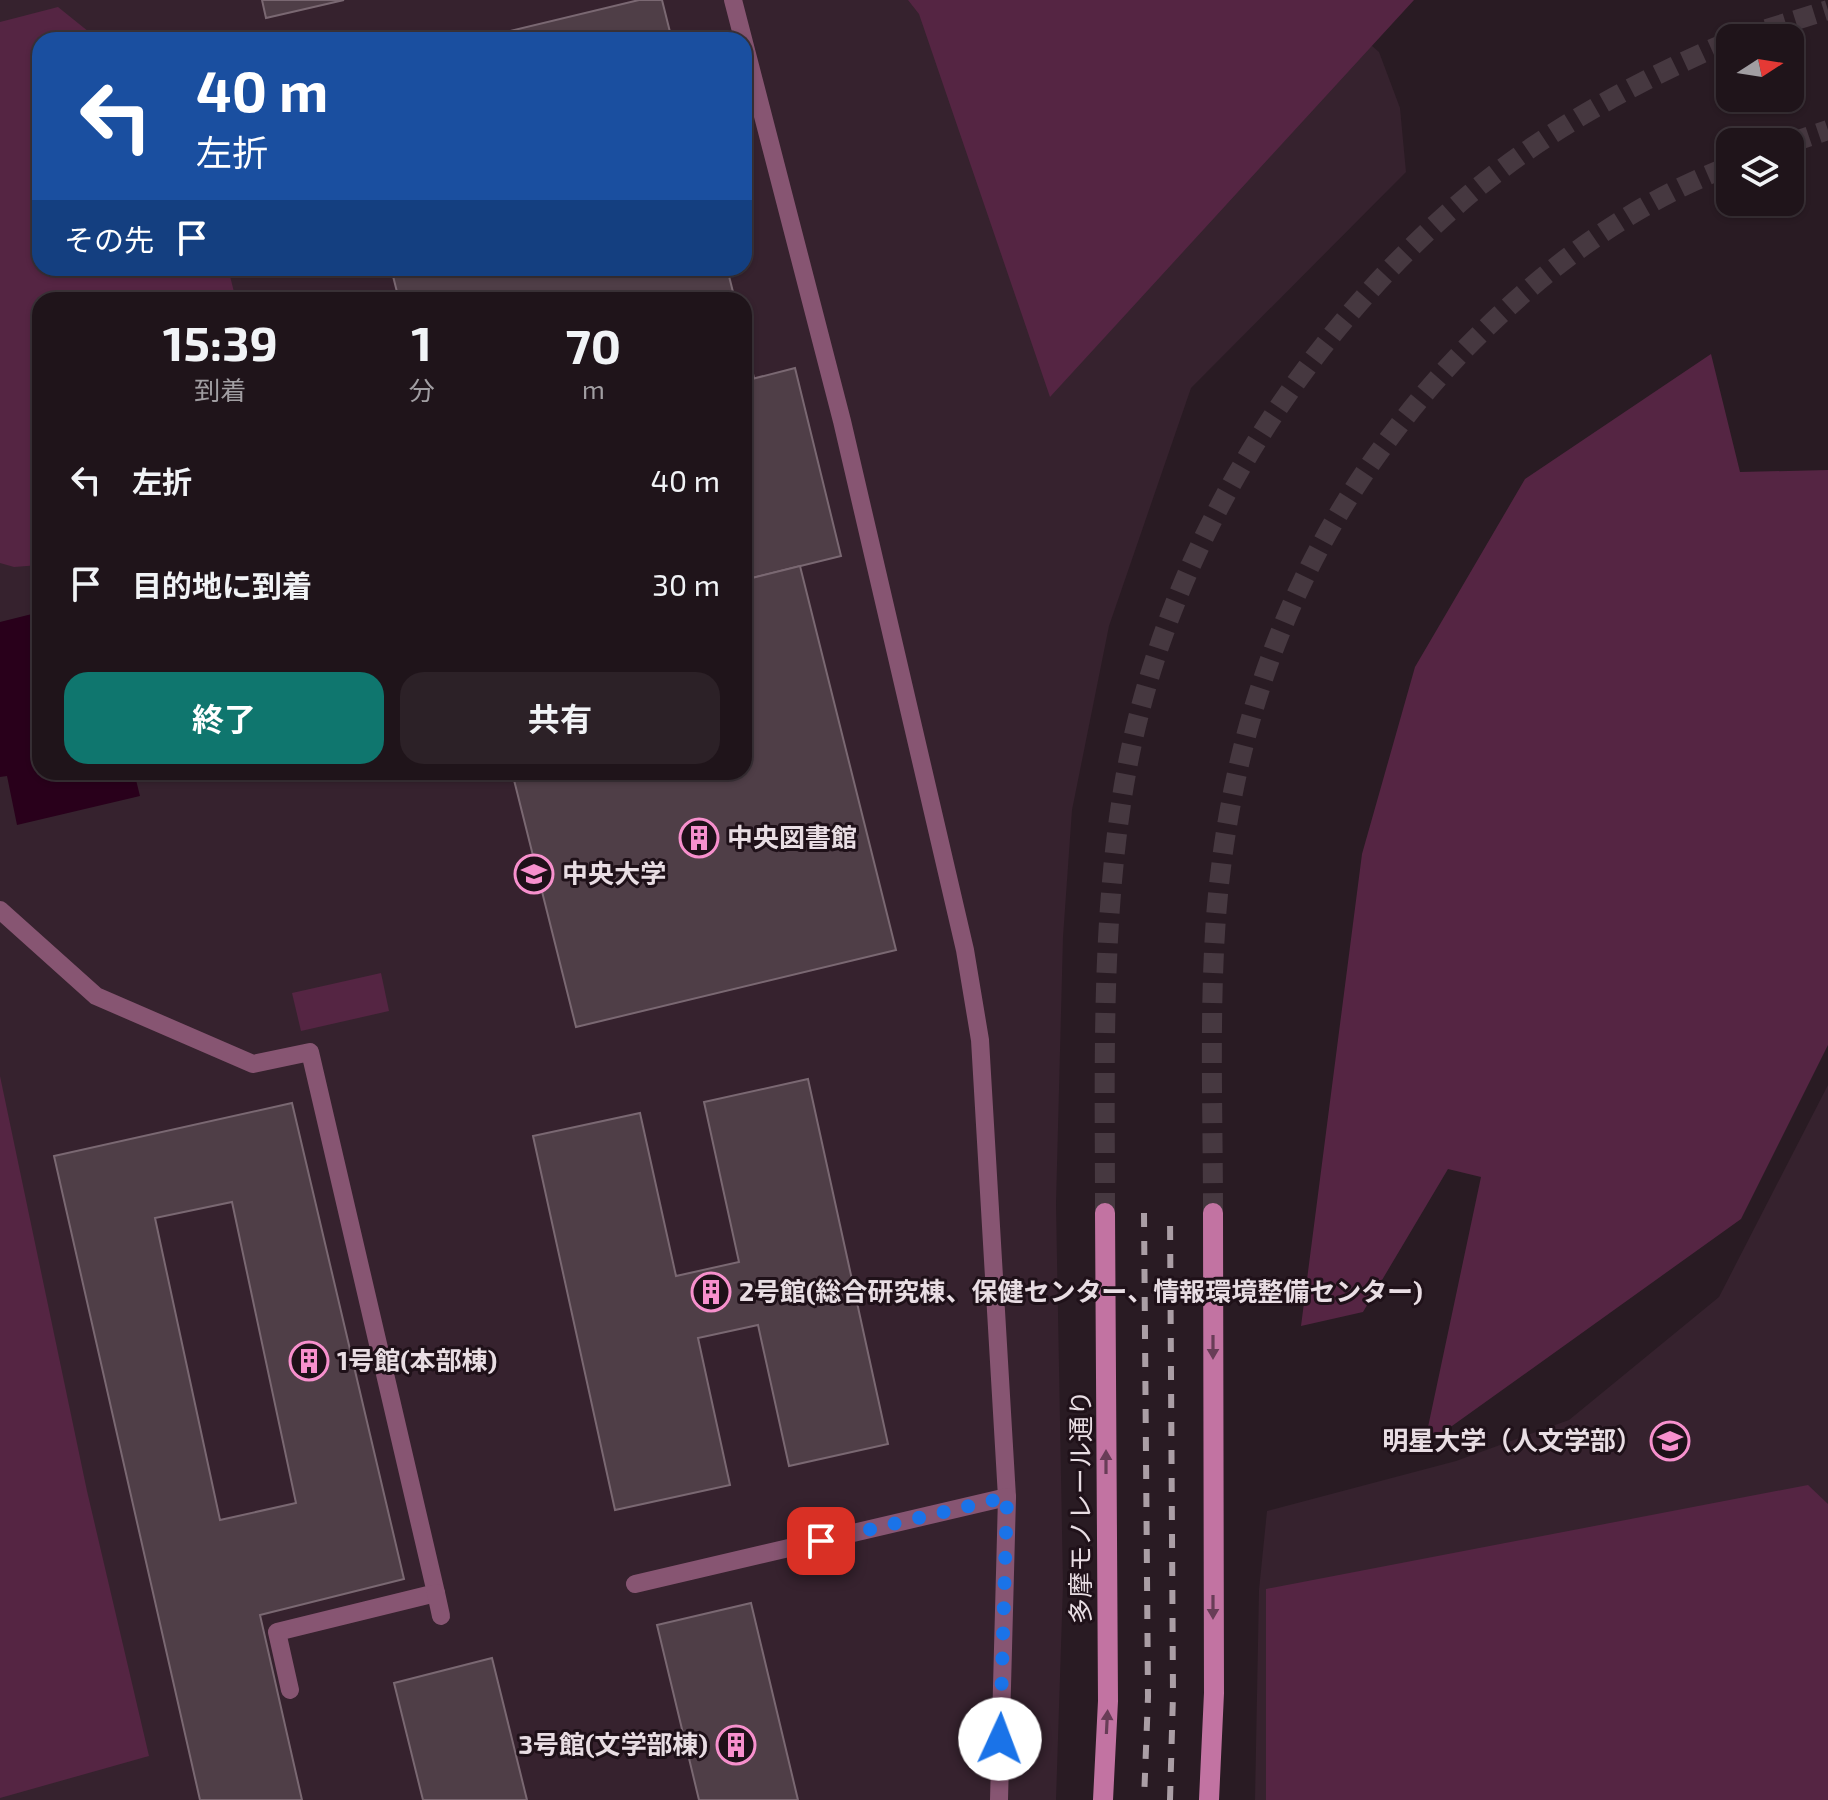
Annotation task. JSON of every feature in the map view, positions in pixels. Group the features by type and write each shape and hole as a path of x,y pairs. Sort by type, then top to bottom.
{"main road":[{"name":"多摩モノレール通り","path":"1103,1800 1108,1701 1105,1213"},
{"path":"1209,1800 1214,1693 1213,1213"}],"lane":[{"path":"733,0 741,32"},
{"path":"752,73 842,421 965,950 980,1040 1007,1497 999,1800"},
{"path":"0,910 96,996 253,1064 310,1052 441,1616"},
{"path":"635,1584 1007,1497"},
{"path":"290,1690 277,1632 436,1593"}],"shaded area":[{"name":"中央大学","path":"0,0 1319,0 1379,52 1400,108 1406,172 1191,388 1109,626 1072,810 1063,937 1056,1204 1063,1585 1056,1800 0,1800"},
{"path":"908,0 1414,0 1050,397 919,14"},
{"path":"58,7 89,32 32,32 32,276 230,276 234,292 32,292 32,566 14,567 0,563 0,22"},
{"path":"1711,354 1740,472 1828,470 1828,1045 1741,1219 1424,1446 1481,1177 1448,1169 1363,1312 1301,1326 1362,854 1415,667 1525,479"},
{"path":"32,614 32,780 136,780 140,796 17,825 7,776 0,777 0,622"},
{"path":"381,973 389,1011 301,1031 292,993"},
{"path":"0,1076 87,1491 149,1756 0,1798"},
{"name":"明星大学（人文学部）","path":"1828,1085 1828,1800 1255,1800 1259,1590 1267,1511 1456,1461 1569,1420 1719,1297"},
{"name":"明星大学（人文学部）","path":"1808,1485 1828,1504 1828,1800 1266,1800 1266,1589"}],"building":[{"path":"262,0 344,0 266,18"},
{"path":"639,0 662,0 670,32 506,32"},
{"path":"393,276 729,276 733,292 397,292"},
{"path":"795,368 841,556 752,578 752,379"},
{"name":"中央図書館","path":"800,566 896,950 576,1027 514,780 752,780 752,578"},
{"name":"2号館(総合研究棟、保健センター、情報環境整備センター)","path":"808,1079 888,1444 789,1466 758,1325 698,1338 730,1485 615,1510 533,1136 640,1113 676,1276 739,1262 704,1102"},
{"name":"1号館(本部棟)","path":"292,1103 404,1579 260,1615 302,1800 200,1800 54,1156","holes":["232,1202 296,1503 220,1520 155,1218"]},
{"name":"3号館(文学部棟)","path":"751,1603 798,1800 699,1800 657,1625"},
{"name":"3号館(文学部棟)","path":"492,1658 527,1800 423,1800 394,1683"}],"tunnel":[{"path":"1783,24 1828,10"},
{"path":"1105,1213 1107,957 1121,804 1139,716 1165,630 1200,546 1243,465 1292,388 1348,316 1410,249 1476,189 1566,125 1663,72 1716,47"},
{"path":"1804,138 1828,130"},
{"path":"1213,1213 1213,991 1216,917 1225,836 1240,759 1262,684 1289,612 1323,542 1363,476 1409,412 1463,351 1523,294 1586,244 1655,201 1716,172"}],"railway":[{"path":"1144,1213 1148,1697 1144,1800"},
{"path":"1170,1214 1173,1695 1170,1800"}],"place":[{"name":"中央図書館","path":"699,838"},
{"name":"中央大学","path":"534,874"},
{"name":"2号館(総合研究棟、保健センター、情報環境整備センター)","path":"711,1292"},
{"name":"1号館(本部棟)","path":"309,1361"},
{"name":"明星大学（人文学部）","path":"1670,1441"},
{"name":"3号館(文学部棟)","path":"736,1745"}],"route":[{"path":"821,1541 1007,1497 1000,1739"}]}
